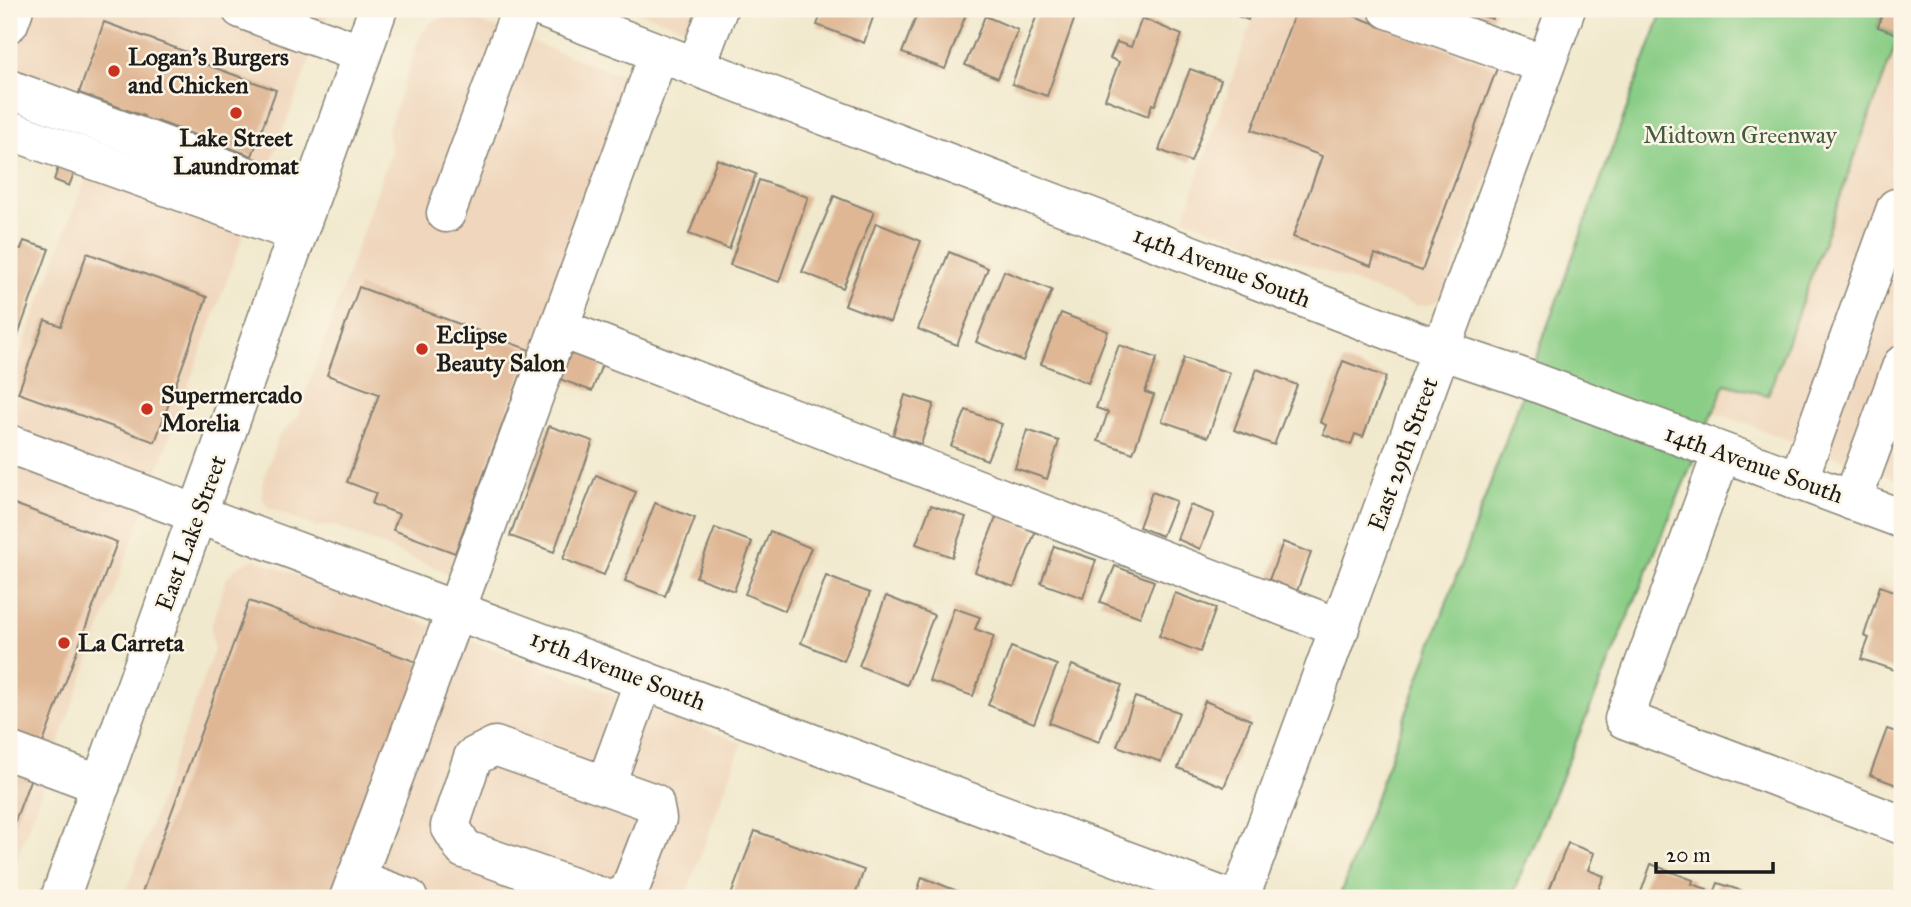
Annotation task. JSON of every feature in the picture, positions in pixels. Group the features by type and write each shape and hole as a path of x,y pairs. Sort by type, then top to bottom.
{"street":[{"path":"9,23 14,9"},
{"path":"241,9 362,54"},
{"name":"East Lake Street","path":"60,898 378,9"},
{"path":"446,213 521,9"},
{"name":"14th Avenue South","path":"544,9 1441,350 1902,519"},
{"path":"696,67 718,9"},
{"path":"1388,9 1545,65"},
{"name":"East 29th Street","path":"1240,898 1566,9"},
{"path":"408,898 352,888 457,610 659,53"},
{"path":"9,89 303,216"},
{"path":"9,130 303,216"},
{"path":"1798,481 1896,208"},
{"path":"559,328 1340,628"},
{"path":"1852,501 1902,365"},
{"name":"15th Avenue South","path":"9,444 1227,898"},
{"path":"1713,449 1624,719 1902,825"},
{"path":"606,783 644,680"},
{"path":"604,898 464,849 450,826 473,757 495,746 606,783 654,803 657,820 628,894 616,898"},
{"path":"9,751 101,785"}],"shaded area":[{"path":"9,9 329,9 247,225 9,880 9,384 89,169 9,138"},
{"path":"631,9 732,9 719,45 682,27"},
{"path":"1256,9 1392,9 1532,54 1443,296 1432,304 1418,306 1184,218"},
{"path":"1884,9 1902,9 1902,481 1713,412 1725,383 1768,395 1899,35 1878,27"},
{"path":"459,14 655,89 480,586 334,526 315,527 267,507 262,498 262,484 278,436 297,418 391,151 387,133 421,34 431,23 444,16"},
{"path":"254,559 742,743 685,898 124,898 214,650 211,627 226,579 238,566"}],"green space":[{"name":"Midtown Greenway","path":"1663,9 1884,9 1878,27 1899,35 1768,395 1725,384 1511,898 1339,898"}],"building":[{"path":"823,9 876,9 864,43 817,25"},
{"path":"919,9 968,9 945,69 902,53"},
{"path":"1039,9 1078,9 1047,96 1012,84"},
{"path":"1219,9 1252,9 1248,20"},
{"path":"1296,9 1335,9 1497,68 1422,271 1375,254 1371,266 1293,237 1322,156 1252,130"},
{"path":"1463,9 1495,9 1492,19"},
{"path":"1884,9 1902,9 1902,36 1878,27"},
{"path":"985,16 1018,30 998,78 965,65"},
{"path":"1142,18 1182,35 1155,105 1152,104 1148,116 1105,99 1119,62 1110,58 1117,42 1131,47"},
{"path":"104,22 200,57 199,62 276,90 252,156 157,121 155,126 142,122 144,116 79,93"},
{"path":"1190,69 1221,80 1191,162 1159,150"},
{"path":"717,159 756,174 729,249 689,234"},
{"path":"60,162 76,168 69,186 54,180"},
{"path":"759,180 808,197 779,282 730,265"},
{"path":"834,196 874,212 843,288 802,272"},
{"path":"876,223 921,241 890,322 845,305"},
{"path":"24,241 49,249 9,360 9,245 21,249"},
{"path":"949,252 988,268 957,345 918,329"},
{"path":"87,253 207,297 155,442 18,393 45,320 61,326"},
{"path":"1004,271 1052,290 1023,361 976,342"},
{"path":"359,287 530,350 455,553 393,530 399,514 372,504 376,493 347,482 379,394 327,375"},
{"path":"1061,313 1108,331 1088,383 1041,364"},
{"path":"567,342 605,356 592,391 554,377"},
{"path":"1119,345 1157,358 1145,392 1154,395 1133,453 1098,441 1108,412 1096,408"},
{"path":"1184,358 1230,373 1208,437 1162,421"},
{"path":"1343,361 1386,377 1363,437 1355,434 1351,445 1323,434 1326,425 1320,422"},
{"path":"1257,369 1297,385 1274,445 1234,430"},
{"path":"905,395 934,404 921,444 893,435"},
{"path":"966,410 1002,424 987,460 951,446"},
{"path":"549,426 593,441 554,552 510,536"},
{"path":"1027,430 1059,441 1047,479 1015,468"},
{"path":"596,475 636,492 604,575 563,559"},
{"path":"1152,492 1176,501 1162,536 1139,527"},
{"path":"9,502 117,542 40,751 9,740"},
{"path":"655,503 695,518 665,596 625,581"},
{"path":"931,505 966,517 952,557 916,544"},
{"path":"1190,505 1214,514 1200,549 1177,539"},
{"path":"997,515 1036,530 1014,587 975,572"},
{"path":"715,528 752,542 734,591 696,577"},
{"path":"770,531 811,548 785,611 745,594"},
{"path":"1283,542 1311,553 1297,591 1269,580"},
{"path":"1054,546 1096,560 1083,598 1041,583"},
{"path":"1115,566 1154,581 1140,617 1100,602"},
{"path":"826,576 870,593 844,661 801,643"},
{"path":"1880,586 1902,594 1901,672 1861,659 1869,638 1864,636"},
{"path":"1175,593 1216,608 1200,652 1159,636"},
{"path":"886,596 934,615 907,685 859,666"},
{"path":"249,601 425,665 339,898 140,898"},
{"path":"954,608 980,617 975,629 994,636 973,696 929,681"},
{"path":"1011,647 1057,665 1034,723 988,705"},
{"path":"1072,665 1122,685 1099,742 1049,723"},
{"path":"1135,697 1179,712 1161,762 1117,746"},
{"path":"1205,701 1251,720 1224,787 1178,768"},
{"path":"1887,729 1902,734 1902,787 1870,775"},
{"path":"9,763 33,772 9,837"},
{"path":"755,831 864,870 854,898 730,898"},
{"path":"1568,843 1594,853 1588,870 1604,876 1595,898 1546,898"},
{"path":"1651,864 1693,880 1692,884 1707,889 1704,898 1639,898"},
{"path":"922,877 970,896 915,898"},
{"path":"1718,883 1754,895 1753,898 1712,898"}],"place":[{"name":"Logan's Burgers and Chicken","path":"114,71"},
{"name":"Lake Street Laundromat","path":"236,113"},
{"name":"Eclipse Beauty Salon","path":"422,349"},
{"name":"Supermercado Morelia","path":"147,409"},
{"name":"La Carreta","path":"64,643"}]}
